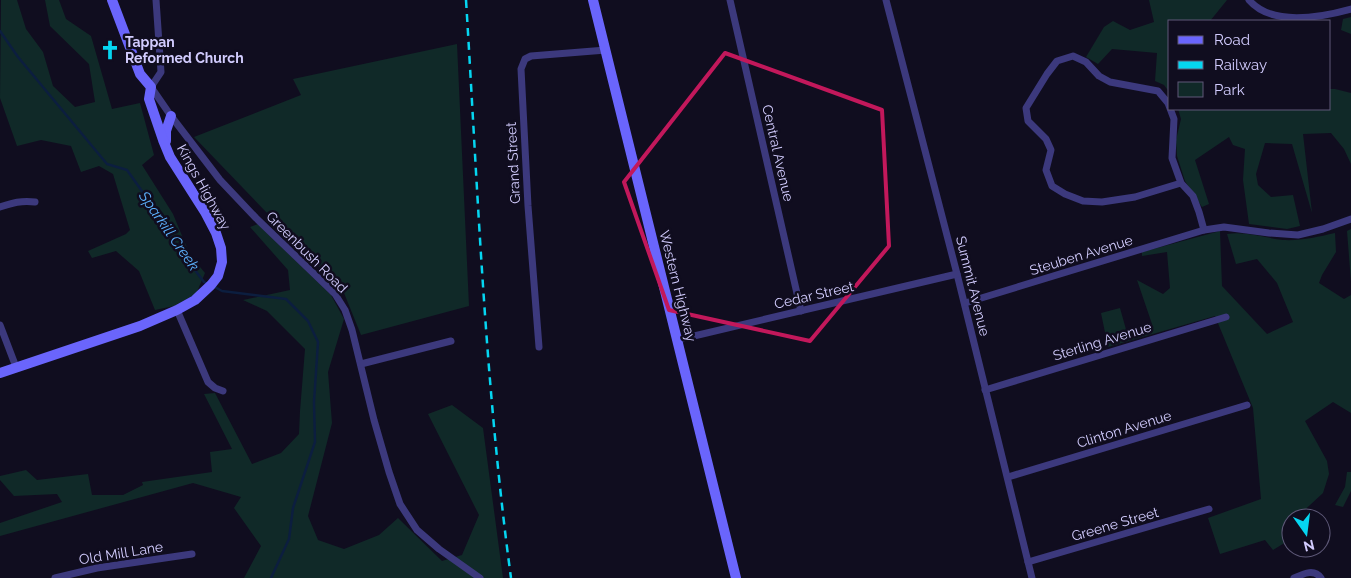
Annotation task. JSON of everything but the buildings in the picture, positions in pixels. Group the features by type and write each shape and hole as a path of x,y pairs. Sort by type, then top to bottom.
{"street":[{"path":"112,0 140,74 151,87 161,72 156,0"},
{"name":"Western Highway","path":"593,0 736,578"},
{"name":"Central Avenue","path":"730,0 801,311"},
{"name":"Summit Avenue","path":"886,0 958,274 1032,578"},
{"path":"1250,0 1253,4 1271,15 1295,18 1326,16 1351,9"},
{"name":"Grand Street","path":"539,347 528,206 521,70 525,59 531,56 606,50"},
{"path":"1168,102 1158,91 1110,82 1099,76 1086,62 1073,56 1057,61 1026,108 1028,121 1046,139 1051,150 1046,170 1052,186 1065,194 1082,201 1102,202 1135,197 1181,183"},
{"name":"Greenbush Road","path":"151,87 220,180 256,218 335,294 345,310 352,330 374,420 400,504 417,530 439,549 480,578"},
{"name":"Kings Highway","path":"0,373 140,326 177,310 195,300 211,286 218,276 222,262 221,248 216,232 170,157 148,99 151,87"},
{"path":"1171,110 1174,119 1172,158 1181,183 1193,196 1204,230"},
{"path":"166,147 166,131 171,116"},
{"path":"0,207 25,200 35,202"},
{"name":"Steuben Avenue","path":"965,303 1204,230 1224,227 1298,235 1351,219"},
{"name":"Cedar Street","path":"677,340 958,274"},
{"path":"177,310 208,382 215,388 223,391"},
{"name":"Sterling Avenue","path":"985,390 1226,317"},
{"path":"0,325 16,367"},
{"path":"361,364 451,341"},
{"name":"Clinton Avenue","path":"1008,477 1247,405"},
{"name":"Greene Street","path":"1028,562 1209,509"},
{"name":"Old Mill Lane","path":"55,578 96,568 192,554"},
{"path":"1294,578 1312,572 1321,578"}],"highlighted area":[{"path":"725,53 882,110 889,246 810,341 669,310 624,182"}],"green space":[{"path":"1,0 17,0 26,29 43,52 53,86 75,107 95,102 89,64 50,26 45,0 59,0 66,19 91,36 112,109 140,103 154,155 142,165 173,214 190,255 205,273 196,294 174,306 155,310 139,271 116,251 92,258 88,251 126,234 130,230 113,174 99,166 81,172 71,146 41,140 17,146 0,98"},
{"path":"1149,0 1227,0 1211,20 1168,20 1168,90 1164,85 1155,81 1157,53 1112,49 1098,64 1086,57 1104,27 1113,21 1130,30 1154,22"},
{"path":"1351,17 1351,34 1341,30 1343,19"},
{"path":"457,44 469,306 361,335 344,293 194,137 301,95 293,79"},
{"path":"1331,89 1351,93 1351,164 1344,149 1331,133 1303,134 1312,213 1292,144 1265,143 1256,174 1258,185 1271,197 1293,195 1300,226 1287,229 1249,224 1243,180 1245,149 1233,145 1229,137 1195,160 1209,204 1202,207 1185,181 1177,156 1176,140 1181,119 1178,110 1331,110"},
{"path":"258,224 331,295 344,319 328,372 332,423 308,516 318,540 344,549 379,535 398,518 442,561 462,555 479,515 428,414 452,405 483,428 503,578 244,578 261,546 234,508 241,497 193,483 0,536 0,523 62,502 57,494 14,496 0,480 0,476 26,470 37,480 88,474 92,495 123,495 143,485 142,482 212,472 210,452 232,449 204,394 215,393 252,464 281,453 299,434 305,349 267,311 243,300 290,290 288,270 250,227"},
{"path":"1351,229 1351,282 1347,231"},
{"path":"1220,231 1222,286 1267,334 1293,322 1277,283 1257,259 1236,264 1227,234 1248,234 1290,240 1335,233 1336,252 1319,283 1344,299 1351,295 1351,413 1333,402 1305,421 1327,461 1329,474 1323,493 1307,508 1281,508 1281,545 1273,550 1265,540 1220,554 1208,518 1261,499 1253,408 1215,316 1108,347 1101,313 1120,308 1127,333 1152,324 1137,280 1163,294 1170,288 1167,252 1142,256 1142,252"},
{"path":"1347,472 1351,472 1351,491 1343,507 1335,505 1345,487"}],"waterway":[{"name":"Sparkill Creek","path":"0,31 18,57 107,164 127,170 161,218 176,245 204,282 208,284"},
{"name":"Sparkill Creek","path":"213,286 222,291 286,299 308,321 318,342 314,402 315,442 293,508 289,539 271,578"}],"railway":[{"path":"466,0 488,362 511,578"}],"place":[{"name":"Tappan Reformed Church","path":"110,50"}]}
